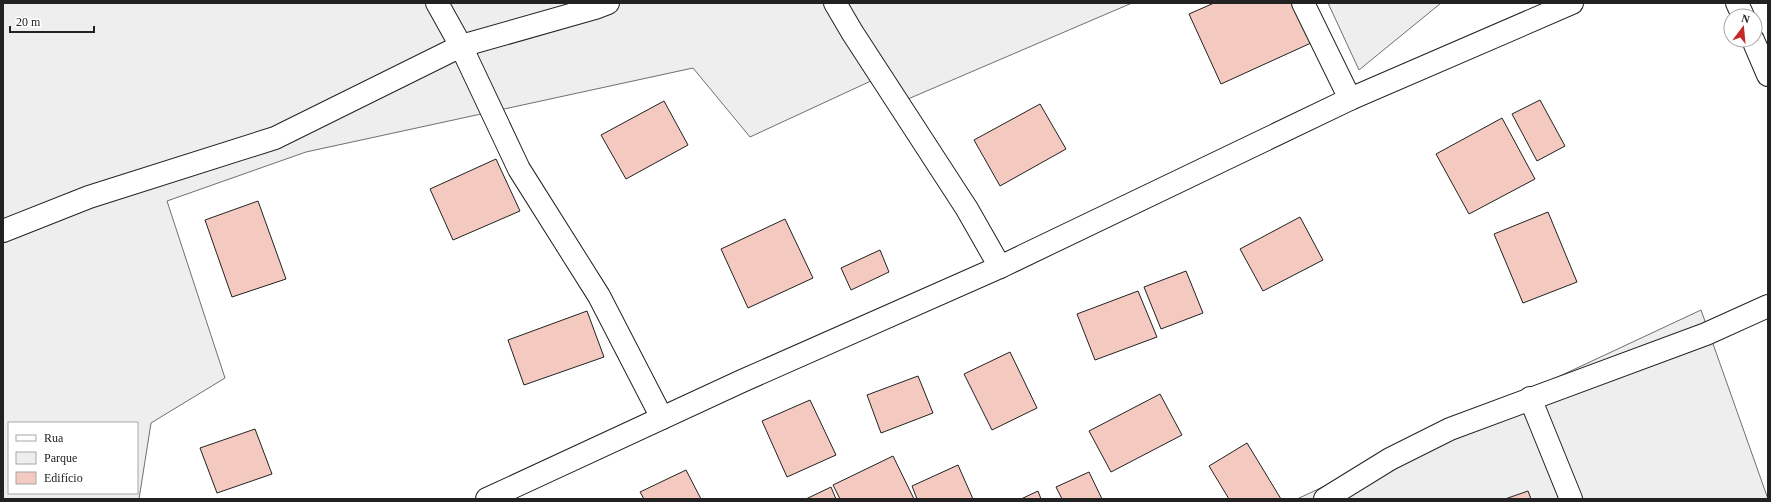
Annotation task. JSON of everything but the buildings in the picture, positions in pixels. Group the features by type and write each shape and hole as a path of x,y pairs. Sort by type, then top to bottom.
{"street":[{"path":"437,3 461,46 519,169 599,296 662,418"},
{"path":"3,231 89,197 275,138 461,46 608,3"},
{"path":"835,3 967,210 1000,267"},
{"path":"1303,3 1350,99"},
{"path":"487,499 742,381 1000,267 1350,99 1572,3"},
{"path":"1756,48 1768,75"},
{"path":"1325,499 1390,459 1443,432 1530,398 1706,334 1768,306"},
{"path":"1530,398 1571,499"}],"green space":[{"path":"3,3 1132,3 901,102 886,74 750,137 693,68 306,152 167,201 225,378 151,423 139,499 3,499"},
{"path":"1328,3 1441,3 1359,70"},
{"path":"1701,310 1768,499 1297,499"}]}
